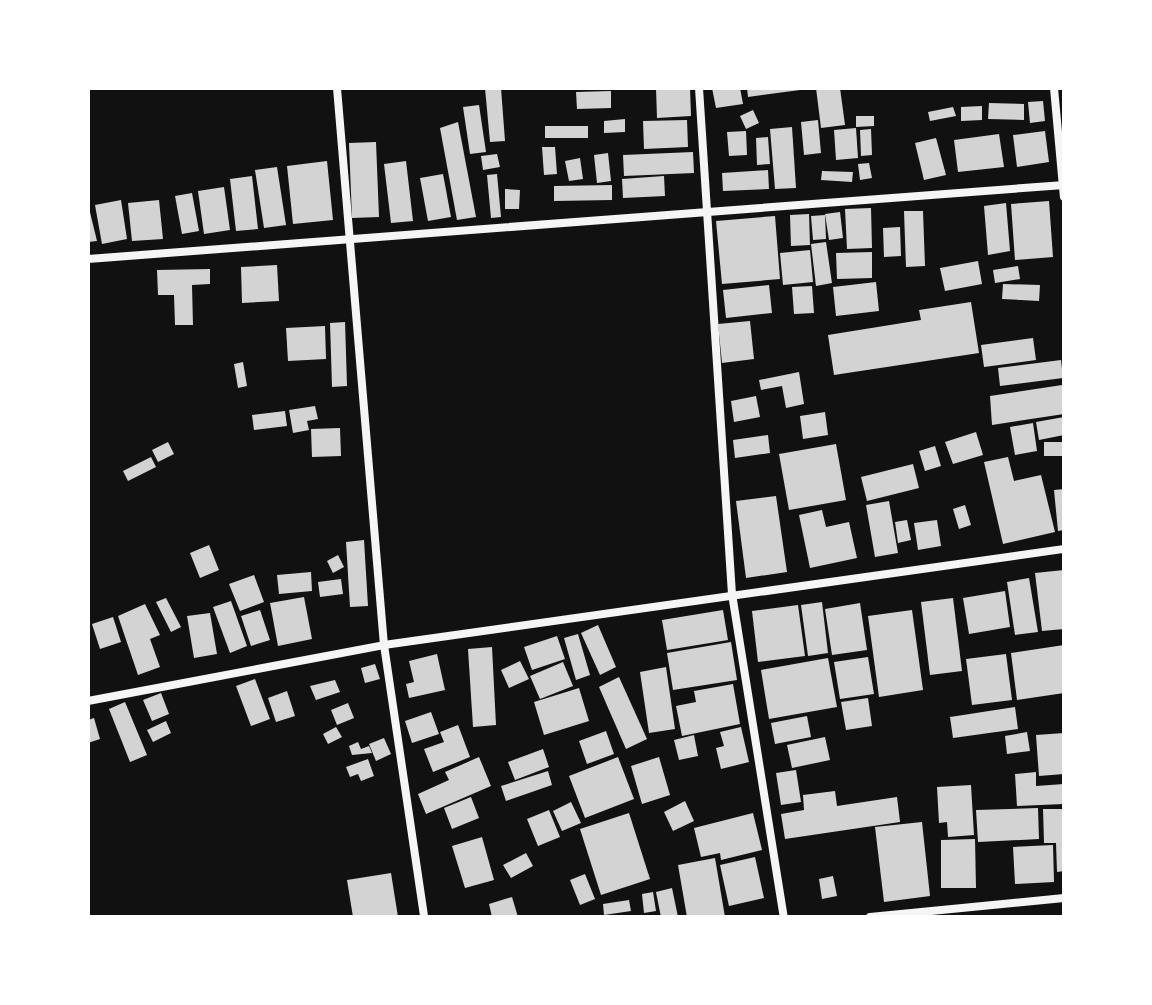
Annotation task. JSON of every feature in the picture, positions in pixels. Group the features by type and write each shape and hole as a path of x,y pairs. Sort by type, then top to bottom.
{"street":[{"path":"337,88 384,645 424,917"},
{"path":"699,88 732,594 784,917"},
{"path":"1054,88 1064,197"},
{"path":"88,259 1064,185"},
{"path":"88,701 384,645 1064,549"},
{"path":"870,917 1064,898"}],"building":[{"path":"485,88 501,88 505,141 490,142"},
{"path":"656,88 690,88 691,116 657,118"},
{"path":"712,88 740,88 743,104 716,108"},
{"path":"747,88 800,88 800,90 748,97"},
{"path":"816,88 840,88 845,125 821,128"},
{"path":"611,91 611,108 577,109 576,92"},
{"path":"1043,101 1045,121 1030,123 1028,102"},
{"path":"989,103 1024,104 1024,120 988,119"},
{"path":"479,105 486,152 470,154 463,107"},
{"path":"982,106 982,120 961,121 961,107"},
{"path":"953,107 956,116 930,121 928,112"},
{"path":"753,110 759,123 746,129 740,116"},
{"path":"856,116 874,116 874,126 856,127"},
{"path":"625,119 625,132 604,133 604,121"},
{"path":"687,120 688,147 644,149 643,121"},
{"path":"818,120 821,153 804,155 801,122"},
{"path":"458,122 476,217 457,220 440,128"},
{"path":"545,126 588,126 588,138 545,138"},
{"path":"792,127 796,188 775,189 770,129"},
{"path":"856,128 858,158 836,160 834,130"},
{"path":"871,129 872,155 861,156 860,130"},
{"path":"746,131 747,155 729,156 727,132"},
{"path":"1045,131 1049,162 1017,167 1013,135"},
{"path":"999,134 1004,167 958,172 954,140"},
{"path":"768,137 770,164 757,165 756,138"},
{"path":"936,138 946,175 924,180 915,143"},
{"path":"376,142 379,217 352,218 349,143"},
{"path":"542,147 555,147 557,174 544,175"},
{"path":"693,152 694,173 624,176 623,155"},
{"path":"608,153 611,181 597,183 594,155"},
{"path":"497,154 500,167 483,170 481,156"},
{"path":"580,158 583,179 569,181 565,161"},
{"path":"327,161 333,220 293,224 287,166"},
{"path":"406,161 413,221 391,223 384,164"},
{"path":"869,163 872,178 860,180 858,164"},
{"path":"277,167 286,225 264,228 255,170"},
{"path":"768,170 769,189 723,191 722,173"},
{"path":"822,171 853,172 852,182 821,180"},
{"path":"443,174 451,217 428,221 420,178"},
{"path":"497,174 501,217 491,218 487,175"},
{"path":"252,176 258,229 236,231 230,179"},
{"path":"664,176 665,196 623,198 622,179"},
{"path":"612,185 612,200 554,201 554,186"},
{"path":"224,187 230,230 204,234 198,191"},
{"path":"505,189 520,190 519,209 505,209"},
{"path":"192,193 199,231 182,234 175,196"},
{"path":"121,200 127,239 102,244 95,205"},
{"path":"159,200 163,239 132,241 128,203"},
{"path":"1049,201 1053,257 1015,260 1011,204"},
{"path":"1006,203 1010,251 988,255 984,206"},
{"path":"88,204 97,241 88,242"},
{"path":"871,208 872,248 847,249 845,209"},
{"path":"904,211 923,211 925,266 906,267"},
{"path":"840,212 843,238 829,240 825,214"},
{"path":"809,214 810,245 791,246 790,215"},
{"path":"825,215 826,239 813,240 811,216"},
{"path":"775,216 780,279 722,284 716,221"},
{"path":"900,227 901,256 884,257 883,228"},
{"path":"826,242 832,283 816,286 811,244"},
{"path":"810,250 813,282 783,285 780,253"},
{"path":"872,252 872,278 837,279 836,253"},
{"path":"978,261 982,284 945,291 940,268"},
{"path":"277,265 279,301 242,303 241,267"},
{"path":"1018,266 1020,279 995,283 993,270"},
{"path":"210,269 210,284 192,285 193,325 175,325 174,295 158,295 157,270"},
{"path":"876,282 879,311 836,316 833,287"},
{"path":"1003,284 1040,285 1039,301 1002,299"},
{"path":"769,285 772,313 726,318 723,290"},
{"path":"812,286 814,313 794,314 792,287"},
{"path":"971,302 979,353 834,375 828,335 921,320 919,310"},
{"path":"750,321 754,359 722,363 718,324"},
{"path":"345,322 347,386 332,387 330,323"},
{"path":"325,326 326,359 288,361 286,328"},
{"path":"1033,338 1036,360 984,367 981,345"},
{"path":"1061,360 1063,378 1000,386 998,368"},
{"path":"243,362 247,386 238,388 234,364"},
{"path":"799,372 804,404 786,408 782,386 761,390 759,380"},
{"path":"1062,385 1064,414 992,425 990,396"},
{"path":"756,396 760,417 734,422 731,401"},
{"path":"315,406 318,419 307,421 309,430 293,433 289,410"},
{"path":"285,411 287,426 254,430 252,415"},
{"path":"825,412 828,435 803,439 800,416"},
{"path":"1064,417 1064,435 1039,440 1036,422"},
{"path":"1033,423 1037,451 1015,455 1010,427"},
{"path":"340,428 341,456 312,457 311,429"},
{"path":"976,432 983,455 953,464 945,442"},
{"path":"768,435 770,453 735,458 733,440"},
{"path":"168,442 174,454 158,462 152,450"},
{"path":"1044,442 1064,442 1064,456 1044,456"},
{"path":"836,444 846,500 789,510 779,454"},
{"path":"935,446 941,466 925,471 919,451"},
{"path":"151,457 156,467 128,481 123,471"},
{"path":"1008,457 1014,481 1041,475 1055,532 1003,544 984,462"},
{"path":"913,464 919,488 867,501 861,477"},
{"path":"1064,489 1064,530 1058,531 1054,490"},
{"path":"776,496 787,572 746,578 736,501"},
{"path":"889,501 898,553 875,557 866,505"},
{"path":"965,505 971,525 959,529 953,509"},
{"path":"822,510 826,527 849,522 857,558 810,568 799,515"},
{"path":"907,520 911,540 898,543 895,522"},
{"path":"937,520 941,546 918,550 914,523"},
{"path":"364,540 368,606 350,607 346,542"},
{"path":"209,545 219,570 200,578 190,553"},
{"path":"338,555 344,567 333,573 327,561"},
{"path":"1064,570 1064,629 1042,631 1035,573"},
{"path":"311,572 312,591 279,594 277,575"},
{"path":"254,575 264,602 240,611 229,584"},
{"path":"1029,578 1038,632 1015,635 1007,582"},
{"path":"341,579 343,594 320,597 318,582"},
{"path":"1005,591 1010,627 969,634 963,598"},
{"path":"304,597 312,639 278,646 270,603"},
{"path":"166,598 181,627 171,632 156,602"},
{"path":"953,598 962,671 930,675 921,602"},
{"path":"231,601 247,646 230,653 213,607"},
{"path":"822,602 828,653 808,656 801,605"},
{"path":"860,603 867,650 832,655 825,609"},
{"path":"145,604 160,635 150,639 160,667 138,675 118,616"},
{"path":"798,605 805,656 758,662 752,611"},
{"path":"260,610 270,640 251,646 241,616"},
{"path":"723,610 728,640 667,650 662,620"},
{"path":"912,610 923,690 879,697 868,616"},
{"path":"210,613 217,654 194,658 187,616"},
{"path":"113,617 121,642 100,649 92,624"},
{"path":"598,625 616,667 600,675 581,633"},
{"path":"578,634 590,675 576,680 564,638"},
{"path":"557,636 565,659 532,670 524,647"},
{"path":"731,642 737,680 673,690 667,653"},
{"path":"1064,645 1064,693 1017,700 1011,653"},
{"path":"492,647 496,725 473,727 468,649"},
{"path":"437,654 445,690 409,698 406,684 414,682 409,661"},
{"path":"1006,654 1012,700 972,705 966,659"},
{"path":"868,657 874,694 840,699 834,662"},
{"path":"828,658 837,707 769,719 761,670"},
{"path":"520,661 529,679 509,688 501,670"},
{"path":"563,662 573,686 540,699 530,676"},
{"path":"375,664 380,679 365,683 361,668"},
{"path":"666,667 675,729 649,733 640,672"},
{"path":"619,677 647,739 626,749 599,687"},
{"path":"255,679 270,719 251,726 236,686"},
{"path":"335,680 340,692 316,700 310,686"},
{"path":"733,684 740,724 682,736 676,706 696,702 694,691"},
{"path":"579,688 589,721 544,735 534,702"},
{"path":"287,691 295,716 276,722 268,698"},
{"path":"161,693 169,714 152,721 143,700"},
{"path":"868,698 872,726 846,730 841,702"},
{"path":"125,702 147,755 130,762 109,709"},
{"path":"348,703 354,718 337,725 331,710"},
{"path":"1015,707 1018,729 953,738 950,717"},
{"path":"431,712 439,734 412,743 405,721"},
{"path":"807,716 811,737 775,744 771,723"},
{"path":"94,718 100,739 88,743 88,720"},
{"path":"166,721 171,733 153,742 147,730"},
{"path":"458,725 470,757 433,772 424,749 444,742 440,732"},
{"path":"336,727 342,737 328,744 323,734"},
{"path":"741,727 749,762 721,769 716,748 724,746 720,732"},
{"path":"606,731 614,754 587,764 579,741"},
{"path":"1027,732 1030,751 1007,754 1005,736"},
{"path":"1064,733 1064,774 1039,776 1036,735"},
{"path":"694,735 698,756 679,760 674,740"},
{"path":"825,737 830,760 792,768 787,745"},
{"path":"384,738 391,754 376,761 369,744"},
{"path":"358,742 361,749 369,746 372,753 352,755 349,746"},
{"path":"543,749 549,767 515,780 508,762"},
{"path":"479,757 491,786 426,814 418,794 449,780 445,772"},
{"path":"618,757 634,799 585,818 569,776"},
{"path":"659,757 670,795 642,804 631,766"},
{"path":"368,759 374,776 361,781 358,774 350,777 346,767"},
{"path":"796,770 801,802 781,805 776,773"},
{"path":"548,771 552,785 506,801 501,786"},
{"path":"1036,772 1036,786 1064,784 1064,804 1017,806 1015,774"},
{"path":"971,785 974,835 948,837 947,822 939,823 937,787"},
{"path":"835,791 837,806 897,797 900,822 785,839 781,814 804,810 803,795"},
{"path":"471,797 479,818 452,829 444,808"},
{"path":"685,801 694,821 673,831 664,812"},
{"path":"571,802 581,823 562,831 553,811"},
{"path":"1038,808 1039,839 978,842 976,810"},
{"path":"1043,809 1064,809 1064,871 1057,872 1056,843 1044,843"},
{"path":"549,810 560,837 538,846 527,819"},
{"path":"629,813 650,879 601,895 580,829"},
{"path":"753,813 762,850 721,860 720,853 701,857 694,828"},
{"path":"922,822 930,896 884,902 875,827"},
{"path":"482,837 494,880 465,888 452,846"},
{"path":"975,839 976,888 941,888 941,840"},
{"path":"1053,845 1054,882 1015,884 1013,847"},
{"path":"526,853 533,866 511,878 503,865"},
{"path":"755,857 764,898 729,906 720,865"},
{"path":"715,858 725,917 687,917 678,865"},
{"path":"391,873 398,917 353,917 347,880"},
{"path":"585,874 595,899 580,905 570,880"},
{"path":"833,876 837,896 822,899 819,879"},
{"path":"672,888 678,917 661,917 656,892"},
{"path":"653,892 656,911 644,913 642,894"},
{"path":"512,897 518,917 492,917 489,904"},
{"path":"629,900 631,911 604,915 603,904"}]}
